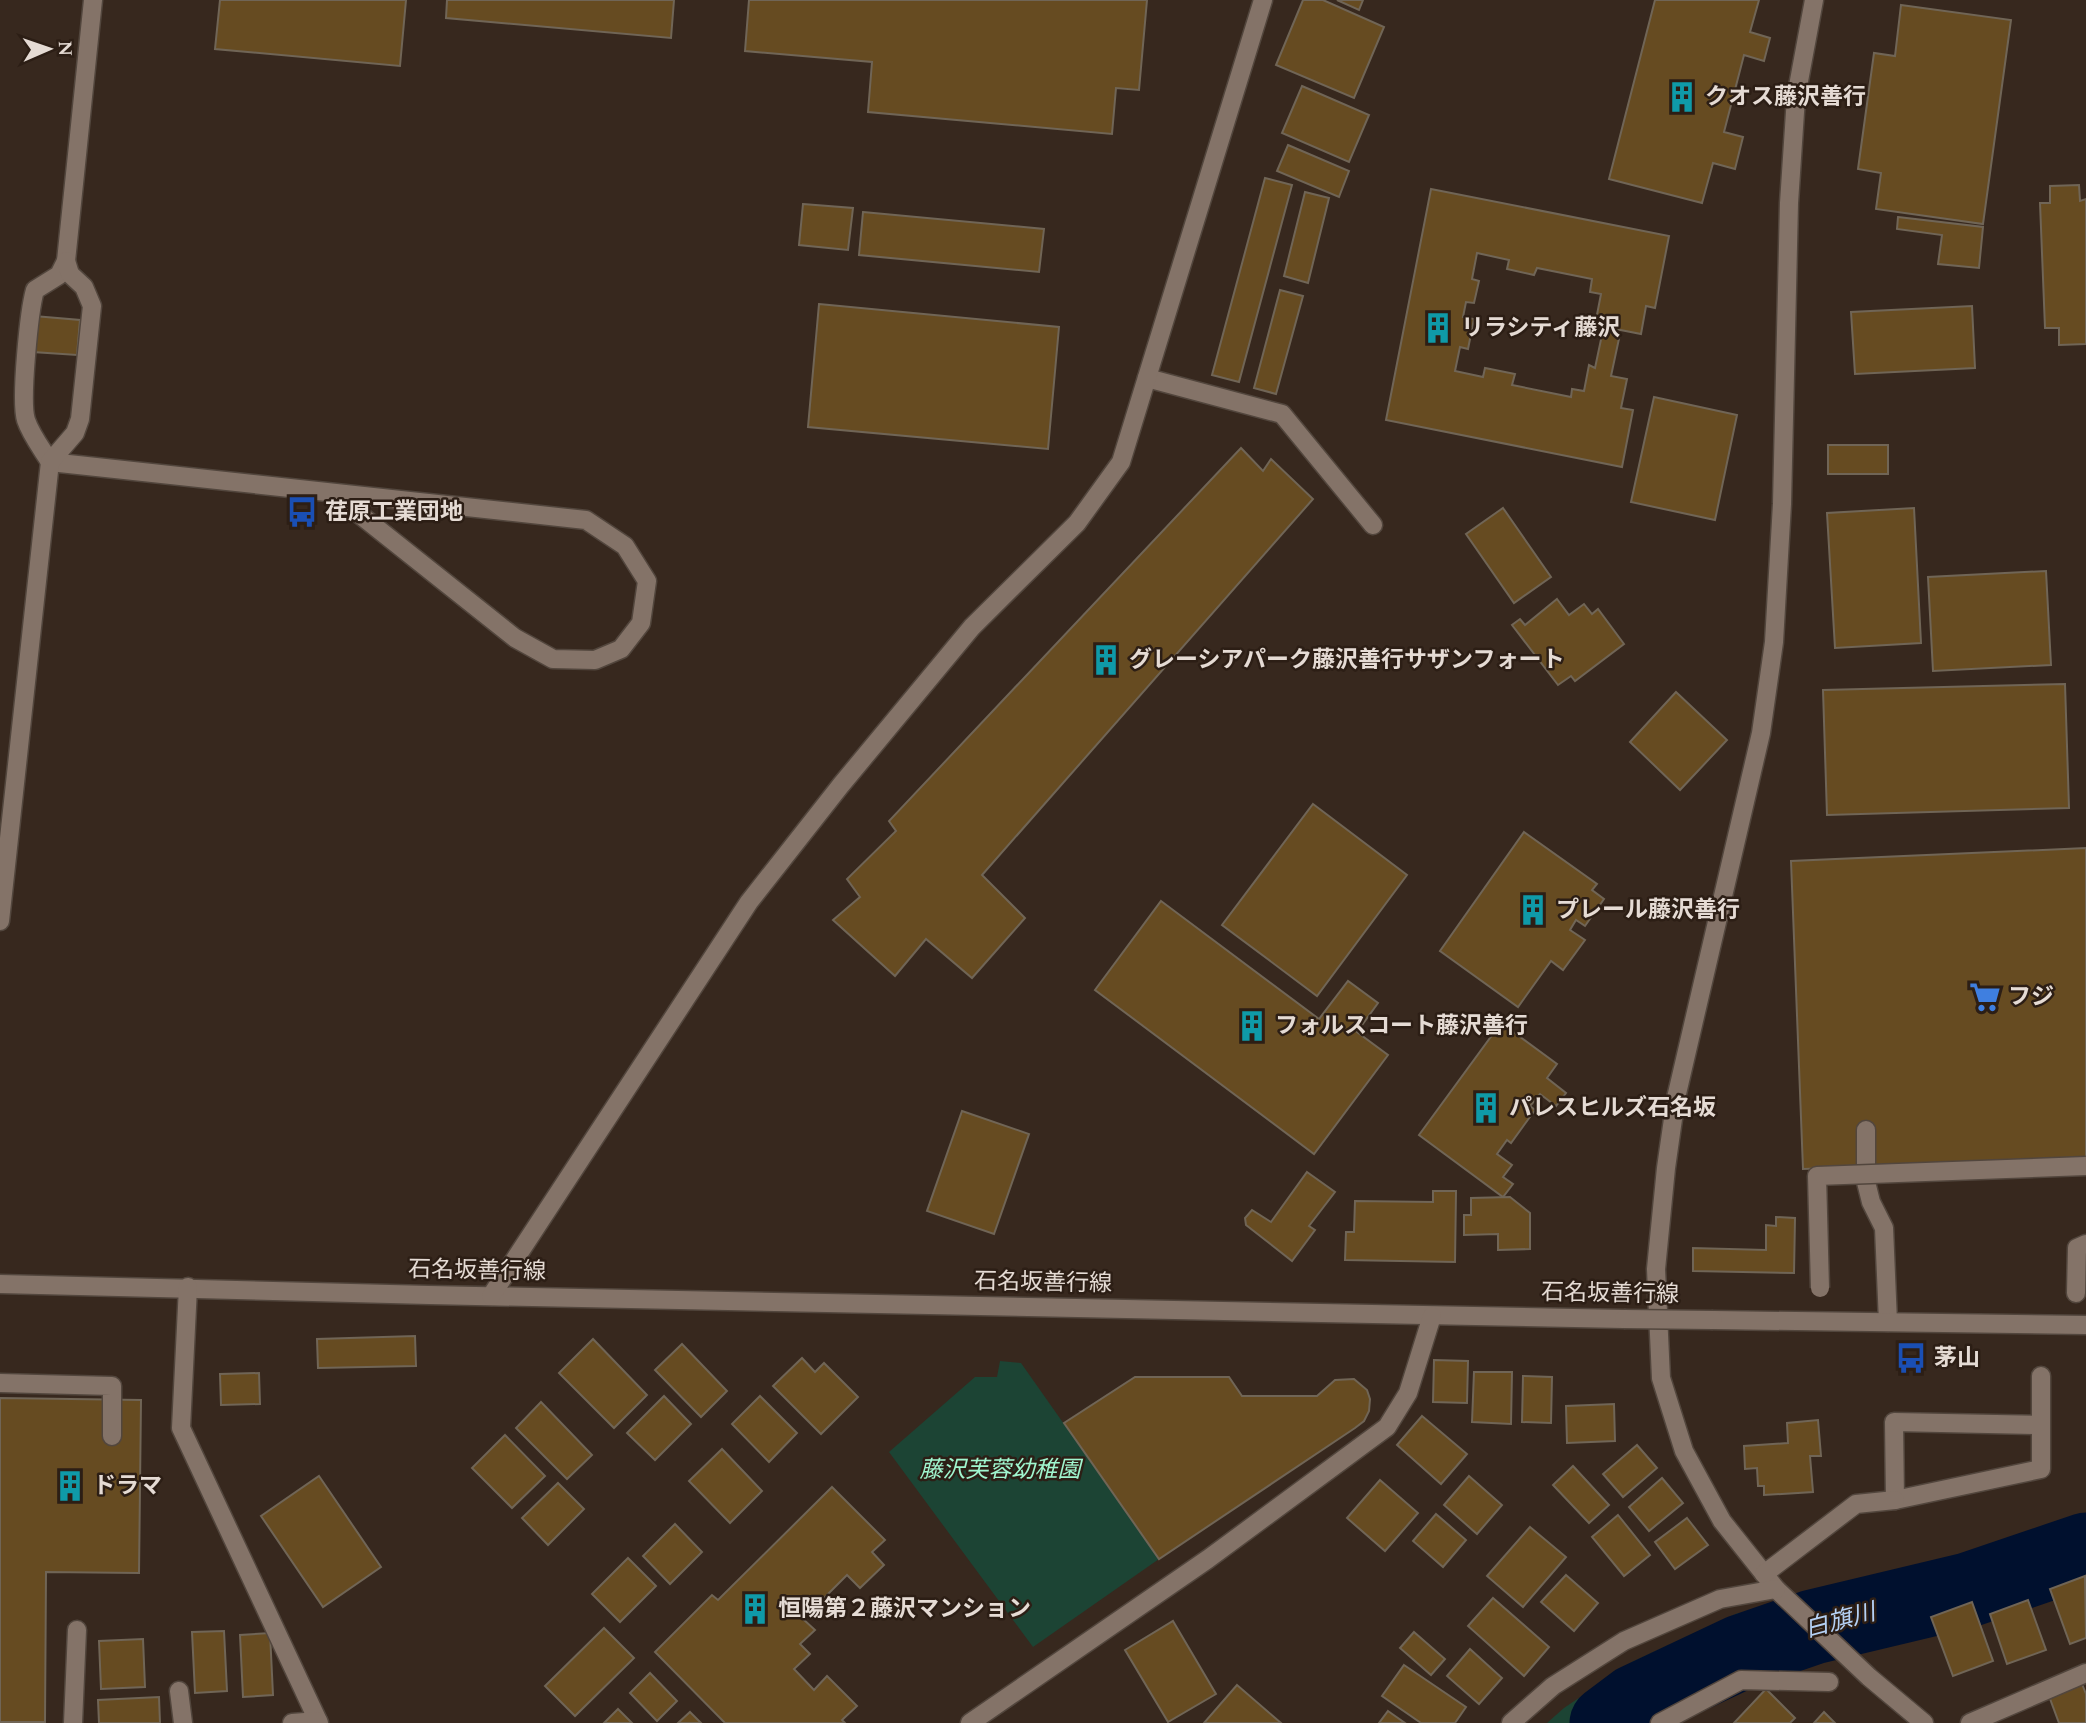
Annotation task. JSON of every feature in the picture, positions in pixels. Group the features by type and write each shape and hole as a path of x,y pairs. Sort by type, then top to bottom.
{"street":[{"path":"50,462 25,418 30,307 35,290 59,275 66,261 93,0"},
{"path":"491,1296 749,902 841,785 972,627 1077,523 1121,462 1263,0"},
{"path":"1814,0 1796,97 1788,203 1782,491 1774,642 1761,733 1676,1098 1656,1269 1661,1378 1684,1451 1722,1521 1776,1588 1924,1723"},
{"path":"0,921 50,462 75,433 80,419 92,306 84,288 70,274 66,261"},
{"path":"1147,378 1282,414 1373,525"},
{"path":"50,462 586,520 625,546 646,581 641,623 621,649 595,660 553,659 515,638 334,494"},
{"path":"1866,1130 1866,1182 1871,1202 1884,1228 1888,1322"},
{"path":"1820,1288 1817,1176 2086,1166"},
{"path":"2076,1293 2077,1248 2086,1244"},
{"name":"石名坂善行線","path":"0,1284 1432,1316 2086,1325"},
{"path":"188,1287 181,1428 319,1722 292,1723"},
{"path":"970,1723 1208,1559 1387,1427 1408,1393 1432,1316"},
{"path":"1764,1574 1856,1504 1895,1500 2040,1469 2041,1376"},
{"path":"0,1382 112,1386 112,1436"},
{"path":"1895,1500 1894,1422 2040,1424"},
{"path":"1511,1723 1553,1686 1624,1642 1720,1599 1776,1588"},
{"path":"73,1723 77,1630"},
{"path":"1970,1723 2086,1673"},
{"path":"1660,1723 1741,1680 1829,1682"},
{"path":"179,1691 183,1723"}],"green space":[{"name":"藤沢芙蓉幼稚園","path":"1000,1361 1021,1363 1159,1559 1033,1647 889,1452 975,1377 997,1377"},
{"path":"1738,1613 1757,1614 1766,1629 1703,1654 1629,1691 1583,1723 1547,1723 1564,1708 1632,1662"}],"building":[{"path":"220,0 406,0 400,66 215,49"},
{"path":"447,0 674,0 671,38 446,18"},
{"path":"749,0 1147,0 1139,90 1116,88 1112,134 868,112 872,62 745,51"},
{"path":"1303,0 1323,0 1384,27 1354,98 1276,65"},
{"path":"1337,0 1363,0 1359,10"},
{"name":"クオス藤沢善行","path":"1655,0 1759,0 1750,32 1770,38 1764,61 1744,55 1724,132 1743,137 1735,169 1713,163 1702,203 1609,179"},
{"path":"1901,5 2011,20 1983,224 1876,209 1881,173 1858,169 1874,53 1895,56"},
{"path":"1302,86 1369,115 1349,162 1282,133"},
{"path":"1288,145 1349,171 1339,197 1277,171"},
{"path":"1265,178 1292,185 1239,382 1212,375"},
{"path":"2079,185 2080,201 2086,199 2086,344 2059,345 2059,328 2045,328 2040,203 2050,203 2050,186"},
{"name":"リラシティ藤沢","path":"1431,189 1669,236 1655,308 1646,306 1641,334 1595,325 1601,294 1590,292 1592,279 1537,268 1534,275 1507,269 1509,260 1477,253 1472,279 1479,281 1474,303 1466,302 1463,317 1474,319 1468,349 1460,347 1455,371 1483,377 1485,368 1515,374 1512,385 1571,397 1572,389 1584,391 1589,365 1595,368 1603,330 1620,334 1611,376 1627,379 1621,408 1633,410 1622,467 1386,420"},
{"path":"1305,192 1329,198 1308,283 1284,276"},
{"path":"803,204 853,208 848,250 799,245"},
{"path":"863,212 1044,229 1039,272 859,255"},
{"path":"1898,217 1983,227 1979,268 1938,264 1942,235 1897,229"},
{"path":"1280,290 1303,296 1276,394 1254,388"},
{"path":"819,304 1059,327 1048,449 808,427"},
{"path":"1972,306 1975,368 1855,374 1851,312"},
{"path":"34,316 80,320 77,355 33,352"},
{"path":"1654,397 1737,415 1715,520 1631,502"},
{"path":"1828,445 1888,445 1888,474 1828,474"},
{"name":"グレーシアパーク藤沢善行サザンフォート","path":"1241,448 1263,471 1271,459 1313,499 982,875 1025,918 972,978 926,939 895,976 833,920 860,897 847,879 896,831 889,821"},
{"path":"1503,508 1551,577 1514,603 1466,534"},
{"path":"1914,508 1921,643 1835,648 1827,513"},
{"path":"2046,571 2051,665 1933,671 1928,577"},
{"path":"1557,599 1569,615 1584,604 1592,614 1598,609 1624,644 1575,681 1571,676 1558,685 1512,625 1520,619 1525,625"},
{"path":"2065,684 2069,808 1827,815 1823,690"},
{"path":"1676,692 1727,740 1680,790 1630,742"},
{"path":"1313,804 1407,875 1317,996 1222,925"},
{"name":"プレール藤沢善行","path":"1524,832 1597,884 1592,890 1604,899 1585,926 1576,920 1570,930 1585,940 1563,970 1551,961 1518,1007 1440,951"},
{"path":"2086,848 2086,1159 1803,1169 1791,861"},
{"name":"フォルスコート藤沢善行","path":"1161,901 1319,1019 1348,981 1378,1003 1357,1032 1388,1055 1314,1154 1095,990"},
{"name":"パレスヒルズ石名坂","path":"1501,1023 1557,1064 1547,1078 1566,1093 1556,1106 1540,1094 1530,1106 1535,1110 1511,1143 1507,1140 1497,1154 1512,1165 1503,1177 1513,1184 1503,1197 1419,1135"},
{"path":"962,1111 1029,1134 994,1234 927,1211"},
{"path":"1307,1172 1335,1192 1309,1226 1315,1230 1292,1261 1246,1225 1245,1218 1252,1210 1271,1222"},
{"path":"1433,1191 1456,1191 1455,1262 1345,1260 1346,1232 1354,1232 1355,1201 1433,1202"},
{"path":"1510,1197 1530,1213 1530,1249 1498,1250 1498,1234 1464,1235 1464,1215 1471,1215 1471,1198"},
{"path":"1776,1217 1795,1218 1794,1273 1693,1271 1693,1248 1766,1250 1766,1225 1776,1226"},
{"path":"415,1336 416,1366 318,1368 317,1339"},
{"path":"593,1339 647,1395 614,1428 559,1373"},
{"path":"682,1344 727,1391 701,1417 655,1370"},
{"path":"802,1358 815,1372 824,1363 858,1397 821,1434 773,1386"},
{"path":"1434,1360 1468,1361 1467,1403 1433,1402"},
{"path":"1474,1372 1512,1372 1511,1424 1472,1422"},
{"path":"259,1373 260,1404 221,1405 220,1374"},
{"path":"1523,1376 1552,1377 1551,1423 1522,1422"},
{"path":"1135,1377 1229,1377 1242,1396 1317,1396 1335,1380 1354,1379 1367,1390 1370,1399 1369,1411 1364,1421 1355,1428 1159,1559 1064,1423"},
{"path":"664,1396 691,1424 655,1460 627,1433"},
{"path":"760,1396 797,1433 769,1462 732,1424"},
{"name":"ドラマ","path":"0,1398 141,1400 139,1573 46,1572 45,1722 0,1722"},
{"path":"541,1402 592,1455 567,1479 516,1428"},
{"path":"1614,1404 1615,1441 1567,1443 1566,1406"},
{"path":"1422,1416 1467,1454 1441,1484 1397,1445"},
{"path":"1818,1420 1821,1456 1810,1456 1813,1492 1764,1495 1764,1486 1758,1486 1757,1468 1745,1469 1744,1446 1788,1443 1787,1423"},
{"path":"505,1435 545,1476 512,1508 472,1468"},
{"path":"1637,1445 1657,1468 1623,1497 1603,1474"},
{"path":"722,1449 762,1491 730,1523 689,1481"},
{"path":"1573,1466 1609,1505 1589,1523 1553,1485"},
{"path":"319,1476 381,1567 323,1607 261,1516"},
{"path":"1469,1476 1502,1505 1477,1534 1444,1505"},
{"path":"1662,1478 1683,1503 1649,1531 1629,1507"},
{"path":"1380,1480 1418,1513 1385,1551 1347,1518"},
{"path":"558,1483 584,1509 548,1545 522,1518"},
{"name":"恒陽第２藤沢マンション","path":"832,1487 885,1540 872,1552 884,1565 860,1588 847,1575 803,1619 815,1630 800,1644 810,1654 794,1669 814,1690 827,1676 857,1706 842,1720 845,1723 725,1723 655,1652 712,1595 718,1600"},
{"path":"1436,1514 1466,1540 1443,1567 1413,1541"},
{"path":"1618,1515 1650,1555 1624,1576 1592,1537"},
{"path":"1687,1518 1708,1545 1675,1569 1655,1542"},
{"path":"675,1524 702,1552 670,1584 643,1556"},
{"path":"1530,1527 1566,1557 1523,1607 1487,1576"},
{"path":"628,1558 656,1586 620,1622 592,1594"},
{"path":"1566,1575 1598,1603 1574,1631 1541,1602"},
{"path":"2085,1576 2086,1638 2070,1644 2050,1589"},
{"path":"1493,1598 1549,1647 1524,1676 1468,1626"},
{"path":"2028,1600 2046,1650 2007,1664 1990,1614"},
{"path":"1972,1602 1993,1661 1953,1676 1931,1617"},
{"path":"1173,1621 1216,1694 1168,1722 1125,1650"},
{"path":"604,1628 634,1658 575,1716 545,1686"},
{"path":"224,1631 227,1691 195,1693 192,1632"},
{"path":"1414,1632 1445,1659 1431,1675 1400,1648"},
{"path":"270,1633 273,1695 243,1697 240,1635"},
{"path":"143,1639 145,1687 101,1689 99,1641"},
{"path":"1470,1649 1502,1678 1479,1704 1447,1676"},
{"path":"1404,1665 1466,1707 1455,1723 1421,1723 1382,1696"},
{"path":"650,1673 677,1701 657,1721 630,1693"},
{"path":"2082,1684 2086,1694 2086,1723 2059,1723 2049,1696"},
{"path":"1237,1685 1281,1723 1204,1723"},
{"path":"1766,1689 1795,1718 1790,1723 1734,1723"},
{"path":"159,1697 160,1723 99,1723 98,1700"},
{"path":"618,1709 632,1723 604,1723"},
{"path":"1388,1711 1405,1723 1379,1723"},
{"path":"690,1712 701,1723 678,1723"},
{"path":"1824,1712 1835,1723 1814,1723"}],"waterway":[{"name":"白旗川","path":"1607,1723 1635,1702 1741,1652 1813,1627 1968,1590 2086,1550"}],"place":[{"name":"クオス藤沢善行","path":"1682,97"},
{"name":"リラシティ藤沢","path":"1438,328"},
{"name":"荏原工業団地","path":"302,512"},
{"name":"グレーシアパーク藤沢善行サザンフォート","path":"1106,660"},
{"name":"プレール藤沢善行","path":"1533,910"},
{"name":"フジ","path":"1985,997"},
{"name":"フォルスコート藤沢善行","path":"1252,1026"},
{"name":"パレスヒルズ石名坂","path":"1486,1108"},
{"name":"茅山","path":"1911,1358"},
{"name":"ドラマ","path":"70,1486"},
{"name":"恒陽第２藤沢マンション","path":"755,1609"}]}
